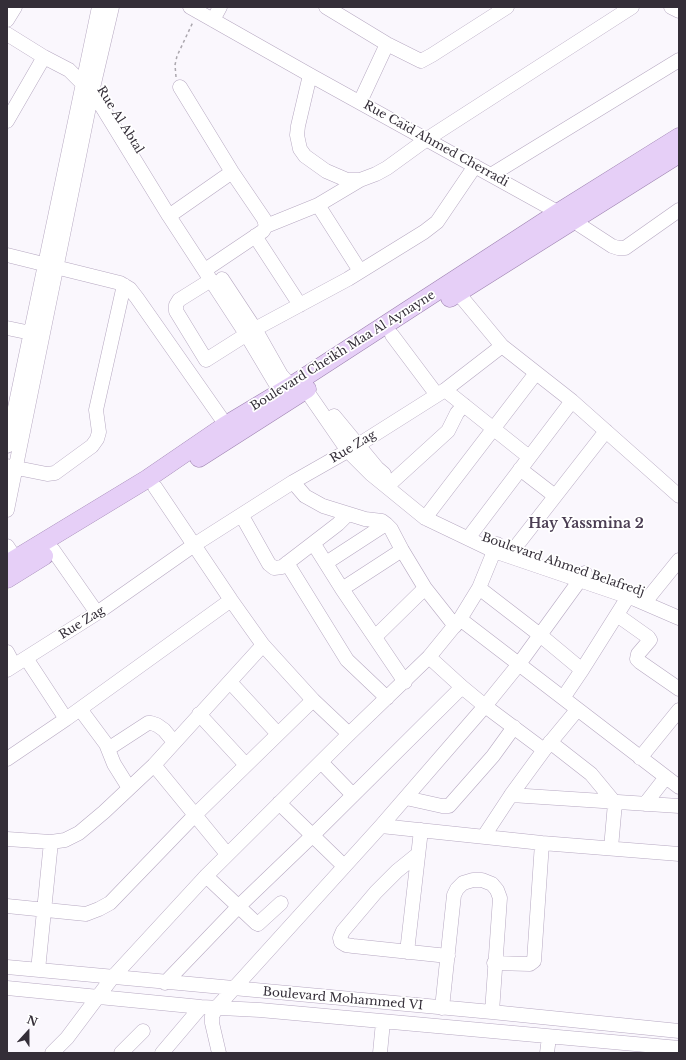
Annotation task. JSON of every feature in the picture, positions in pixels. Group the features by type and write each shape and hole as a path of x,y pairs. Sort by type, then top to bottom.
{"main road":[{"name":"Boulevard Cheikh Maa Al Aynayne","path":"7,579 13,560 147,479 226,425 301,391 392,335 458,293 565,216 679,137"},
{"name":"Boulevard Cheikh Maa Al Aynayne","path":"13,560 53,550 155,487 565,216 679,154"}],"street":[{"path":"7,20 15,7"},
{"path":"7,510 17,398 51,266 88,82 99,7"},
{"path":"88,82 112,7"},
{"path":"213,20 220,7"},
{"path":"326,7 387,44 421,61 507,7"},
{"path":"310,75 298,130 298,143 300,150 326,171 347,180 360,180 369,178 382,171 427,139 632,7"},
{"path":"671,7 679,11"},
{"name":"Rue Caïd Ahmed Cherradi","path":"194,9 565,216 612,246 625,248 679,210"},
{"name":"Rue Al Abtal","path":"7,34 88,82 100,104 251,332 281,375 301,391"},
{"path":"360,102 387,44"},
{"path":"7,121 44,57"},
{"path":"491,175 679,60"},
{"path":"180,87 232,172 264,219 266,226"},
{"path":"189,372 251,332 360,271 424,232 437,222 476,166"},
{"path":"173,213 232,172"},
{"path":"206,360 176,311 176,305 179,300 210,272 263,231 266,226 318,205 360,180"},
{"path":"318,205 360,271"},
{"path":"255,236 300,305"},
{"path":"7,255 124,285 137,298 226,425"},
{"path":"7,446 31,333 51,266"},
{"path":"11,467 47,474 55,473 92,446 97,439 99,432 96,410 124,285"},
{"path":"458,293 502,346 572,401 679,496"},
{"path":"7,328 31,333"},
{"path":"392,335 441,393 464,405 529,457"},
{"name":"Rue Zag","path":"15,664 98,614 194,546 293,482 353,448 441,393 502,346"},
{"path":"428,514 536,373"},
{"name":"Boulevard Ahmed Belafredj","path":"301,391 328,409 370,474 428,514 496,548 648,599 679,607"},
{"path":"472,533 572,401"},
{"path":"392,482 448,431 457,413 464,405"},
{"path":"514,549 606,431"},
{"name":"Boulevard Ahmed Belafredj","path":"353,448 428,514 472,533 496,548 514,549 628,597 648,599 679,618"},
{"path":"520,468 555,496"},
{"path":"293,482 305,496 312,500 348,514 365,519 382,521 386,524 391,529 425,588 458,623 519,664 679,787"},
{"path":"155,487 263,645 313,700 349,734"},
{"path":"242,516 269,564 274,568 282,567 315,548 348,514"},
{"path":"326,563 386,524"},
{"path":"315,548 405,682"},
{"path":"52,1053 67,1038 112,978 206,876 429,657 458,623 479,588 496,548"},
{"path":"53,550 98,614"},
{"path":"342,589 402,550"},
{"path":"648,599 679,560"},
{"path":"287,563 347,660 387,698"},
{"path":"219,1053 212,1023 212,1016 217,1007 382,826 485,706 519,664 582,577"},
{"path":"375,637 425,588"},
{"path":"479,588 540,635 582,670"},
{"path":"563,698 628,597"},
{"path":"7,759 66,719 231,600"},
{"path":"617,615 650,640 638,654 637,659 679,689"},
{"path":"7,839 51,842 65,840 79,833 104,812 154,765 263,645"},
{"path":"7,652 15,664 66,719"},
{"path":"429,657 485,706 514,727 591,774 615,803 611,848"},
{"path":"230,682 278,734"},
{"path":"165,983 238,907 462,687"},
{"path":"7,906 43,911 86,914 99,909 110,902 194,816 313,700"},
{"path":"80,709 106,744 114,764 130,788"},
{"path":"484,836 511,795 547,746 577,710"},
{"path":"640,758 679,710"},
{"path":"199,714 246,765"},
{"path":"108,750 148,723 158,725 174,742"},
{"path":"406,798 442,806 449,806 493,756 514,727"},
{"path":"321,762 353,795"},
{"path":"154,765 194,816 227,854"},
{"path":"645,804 666,778"},
{"path":"511,795 679,806"},
{"path":"278,804 344,866"},
{"path":"382,826 542,843 679,854"},
{"path":"407,952 421,830"},
{"path":"38,970 51,842"},
{"path":"494,963 530,964 534,961 542,843"},
{"path":"418,854 397,871 376,892 343,931 340,938 346,945 448,956"},
{"path":"206,876 258,924 281,902"},
{"path":"442,1008 454,895 463,883 473,880 482,880 492,884 500,898 494,963 492,1012"},
{"name":"Boulevard Mohammed VI","path":"7,967 165,983 566,1019 679,1031"},
{"name":"Boulevard Mohammed VI","path":"7,988 201,1007 217,1007 679,1048"},
{"path":"162,1053 201,1007"},
{"path":"564,1038 566,1019"},
{"path":"380,1053 383,1022"},
{"path":"121,1053 143,1031"},
{"path":"547,1053 549,1037"}],"path":[{"path":"180,87 175,74 177,56 194,9"}],"district":[{"name":"Hay Yassmina 2","path":"586,524"}]}
